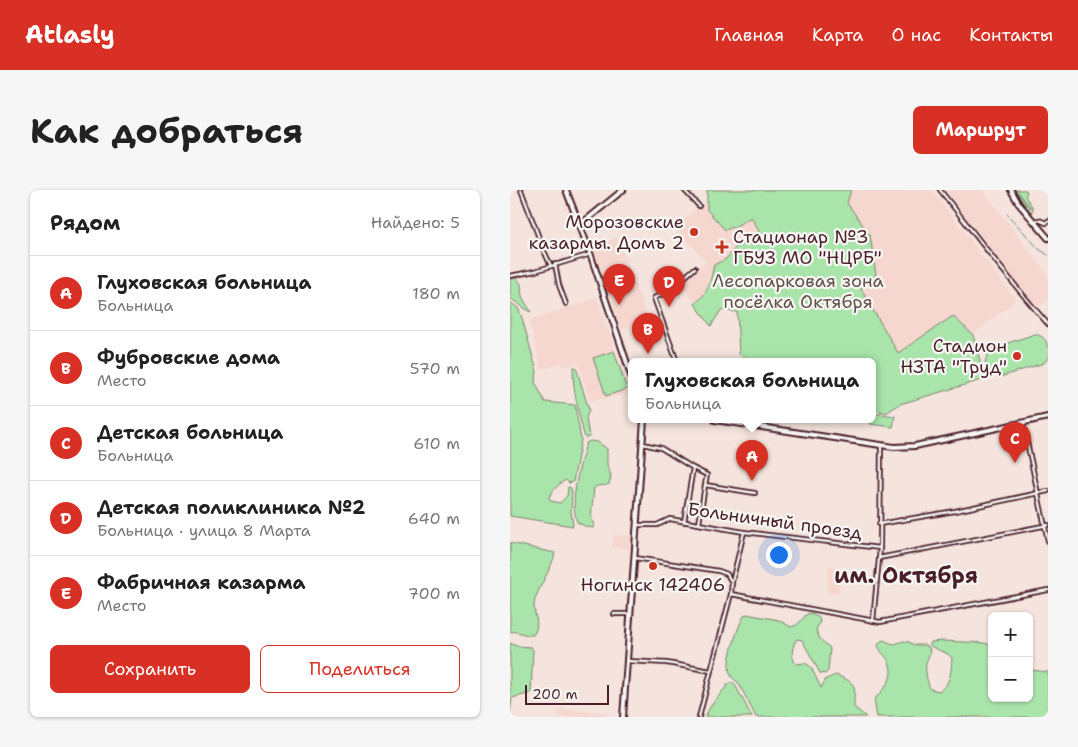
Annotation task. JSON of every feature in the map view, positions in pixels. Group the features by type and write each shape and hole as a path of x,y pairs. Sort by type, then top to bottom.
{"street":[{"path":"521,190 544,251 553,265 566,304"},
{"path":"566,190 591,254 628,366"},
{"path":"580,225 623,190"},
{"path":"684,190 700,206"},
{"path":"940,190 986,246 1022,295 1048,324"},
{"path":"1011,190 1019,204 1048,238"},
{"path":"1033,222 1039,220 1046,223 1048,221"},
{"path":"510,276 535,271 591,254"},
{"path":"676,358 654,298 668,291 695,268"},
{"path":"734,423 894,447 915,446 1048,417"},
{"path":"623,717 644,423"},
{"path":"1023,423 1047,526 1048,541"},
{"path":"643,444 661,448 706,475 699,524"},
{"path":"873,621 880,548 881,446"},
{"path":"684,522 693,468"},
{"path":"705,485 755,493"},
{"path":"879,524 955,511 1048,491"},
{"name":"Больничный проезд","path":"637,525 657,525 670,519 744,532 880,548"},
{"path":"879,558 1047,526"},
{"path":"699,717 731,594 744,532"},
{"path":"634,558 719,571 727,574 732,582"},
{"path":"731,594 873,621 889,621 1048,590"},
{"path":"614,614 630,614"},
{"path":"627,661 667,663 711,671"}],"shaded area":[{"path":"851,190 932,190 1016,300 973,335 953,316 898,354 861,289 847,203"},
{"path":"945,190 983,190 1048,275 1048,300 1037,309"},
{"name":"Стационар №3 ГБУЗ МО \"НЦРБ\"","path":"712,196 751,212 768,232 704,312 680,284 706,262 675,227"},
{"path":"617,237 649,321 622,330 592,248"},
{"path":"597,298 628,388 628,394 590,401 578,363 563,367 562,363 541,370 529,320"},
{"path":"613,535 632,536 631,549 612,548"},
{"path":"828,566 840,568 839,594 827,593"},
{"path":"558,709 606,713 606,717 558,717"}],"green space":[{"name":"Лесопарковая зона посёлка Октября","path":"707,190 851,190 847,203 870,235 876,275 861,289 898,353 953,316 973,335 985,379 900,404 886,413 876,409 876,358 746,358 739,354 737,312 721,310 711,326 695,304 706,291 714,265 726,259 738,245 748,244 759,231 751,217 725,230 707,210"},
{"path":"1014,190 1026,190 1025,196 1033,211 1018,192 1034,217 1021,201"},
{"path":"515,278 521,283 522,296 530,312 510,298 510,279"},
{"path":"510,302 518,308 522,318 537,372 535,382 545,402 575,405 581,440 573,482 564,481 554,490 549,498 551,501 560,503 567,496 568,487 571,488 573,526 510,516"},
{"name":"Стадион НЗТА \"Труд\"","path":"1035,334 1043,337 1046,343 1048,358 1044,363 1000,377 990,372 985,362 990,349"},
{"path":"614,351 627,389 606,396 593,358"},
{"path":"574,367 576,367 589,410 586,418 589,437 585,438 573,381"},
{"path":"876,414 895,416 893,427 870,424 876,423"},
{"path":"590,441 598,442 607,449 607,465 611,476 609,484 594,488 591,517 594,525 593,528 577,522 574,504 581,462 586,443"},
{"path":"510,543 555,553 535,600 534,609 537,628 533,635 510,632"},
{"path":"812,613 819,618 820,622 816,630 820,639 830,648 828,671 825,674 820,673 802,640 797,639 794,645 792,654 794,661 796,664 805,663 811,667 821,688 826,679 836,675 852,683 854,686 854,707 866,717 756,717 738,682 731,675 729,668 732,647 744,617 746,614 779,620 791,627 797,625 807,614"},
{"path":"884,640 895,644 903,641 929,647 926,663 927,679 930,689 939,691 948,681 951,673 952,658 948,654 932,647 930,645 931,642 988,644 988,702 1033,702 1033,670 1048,672 1048,717 877,717 874,700 885,688 891,674 889,662 878,645"},
{"path":"510,643 516,646 531,647 533,650 531,693 512,698 510,715"},
{"path":"729,683 734,683 752,717 705,717 710,707"}],"waterway":[{"path":"1007,214 1039,249 1048,255"}],"place":[{"name":"Морозовские казармы. Домъ 2","path":"694,232"},
{"name":"Стационар №3 ГБУЗ МО \"НЦРБ\"","path":"722,247"},
{"name":"Фабричная казарма","path":"619,305"},
{"name":"Детская поликлиника №2","path":"669,307"},
{"name":"Фубровские дома","path":"648,354"},
{"name":"Стадион НЗТА \"Труд\"","path":"1017,356"},
{"name":"Детская больница","path":"1015,463"},
{"name":"Глуховская больница","path":"752,481"},
{"name":"Ногинск 142406","path":"653,566"}],"district":[{"name":"им. Октября","path":"906,575"}]}
